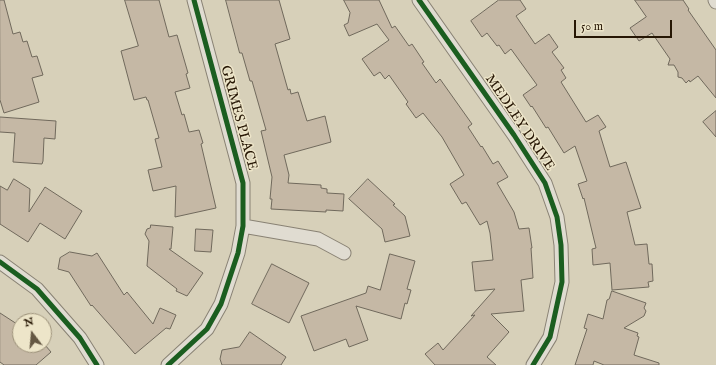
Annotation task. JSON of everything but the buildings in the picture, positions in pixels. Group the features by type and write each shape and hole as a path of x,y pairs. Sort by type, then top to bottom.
{"street":[{"name":"GRIMES PLACE","path":"168,365 207,329 221,304 238,253 243,226 243,183 194,0"},
{"name":"MEDLEY DRIVE","path":"419,0 514,135 546,184 558,217 561,245 562,282 550,337 533,365"},
{"path":"243,226 318,239 344,253"},
{"path":"0,262 37,289 80,338 97,365"}],"cycle path":[{"path":"168,365 207,329 221,304 238,253 243,226 243,183 194,0"},
{"path":"419,0 514,135 545,183 557,217 561,245 562,282 550,337 533,365"},
{"path":"0,262 37,289 80,338 97,365"}]}
